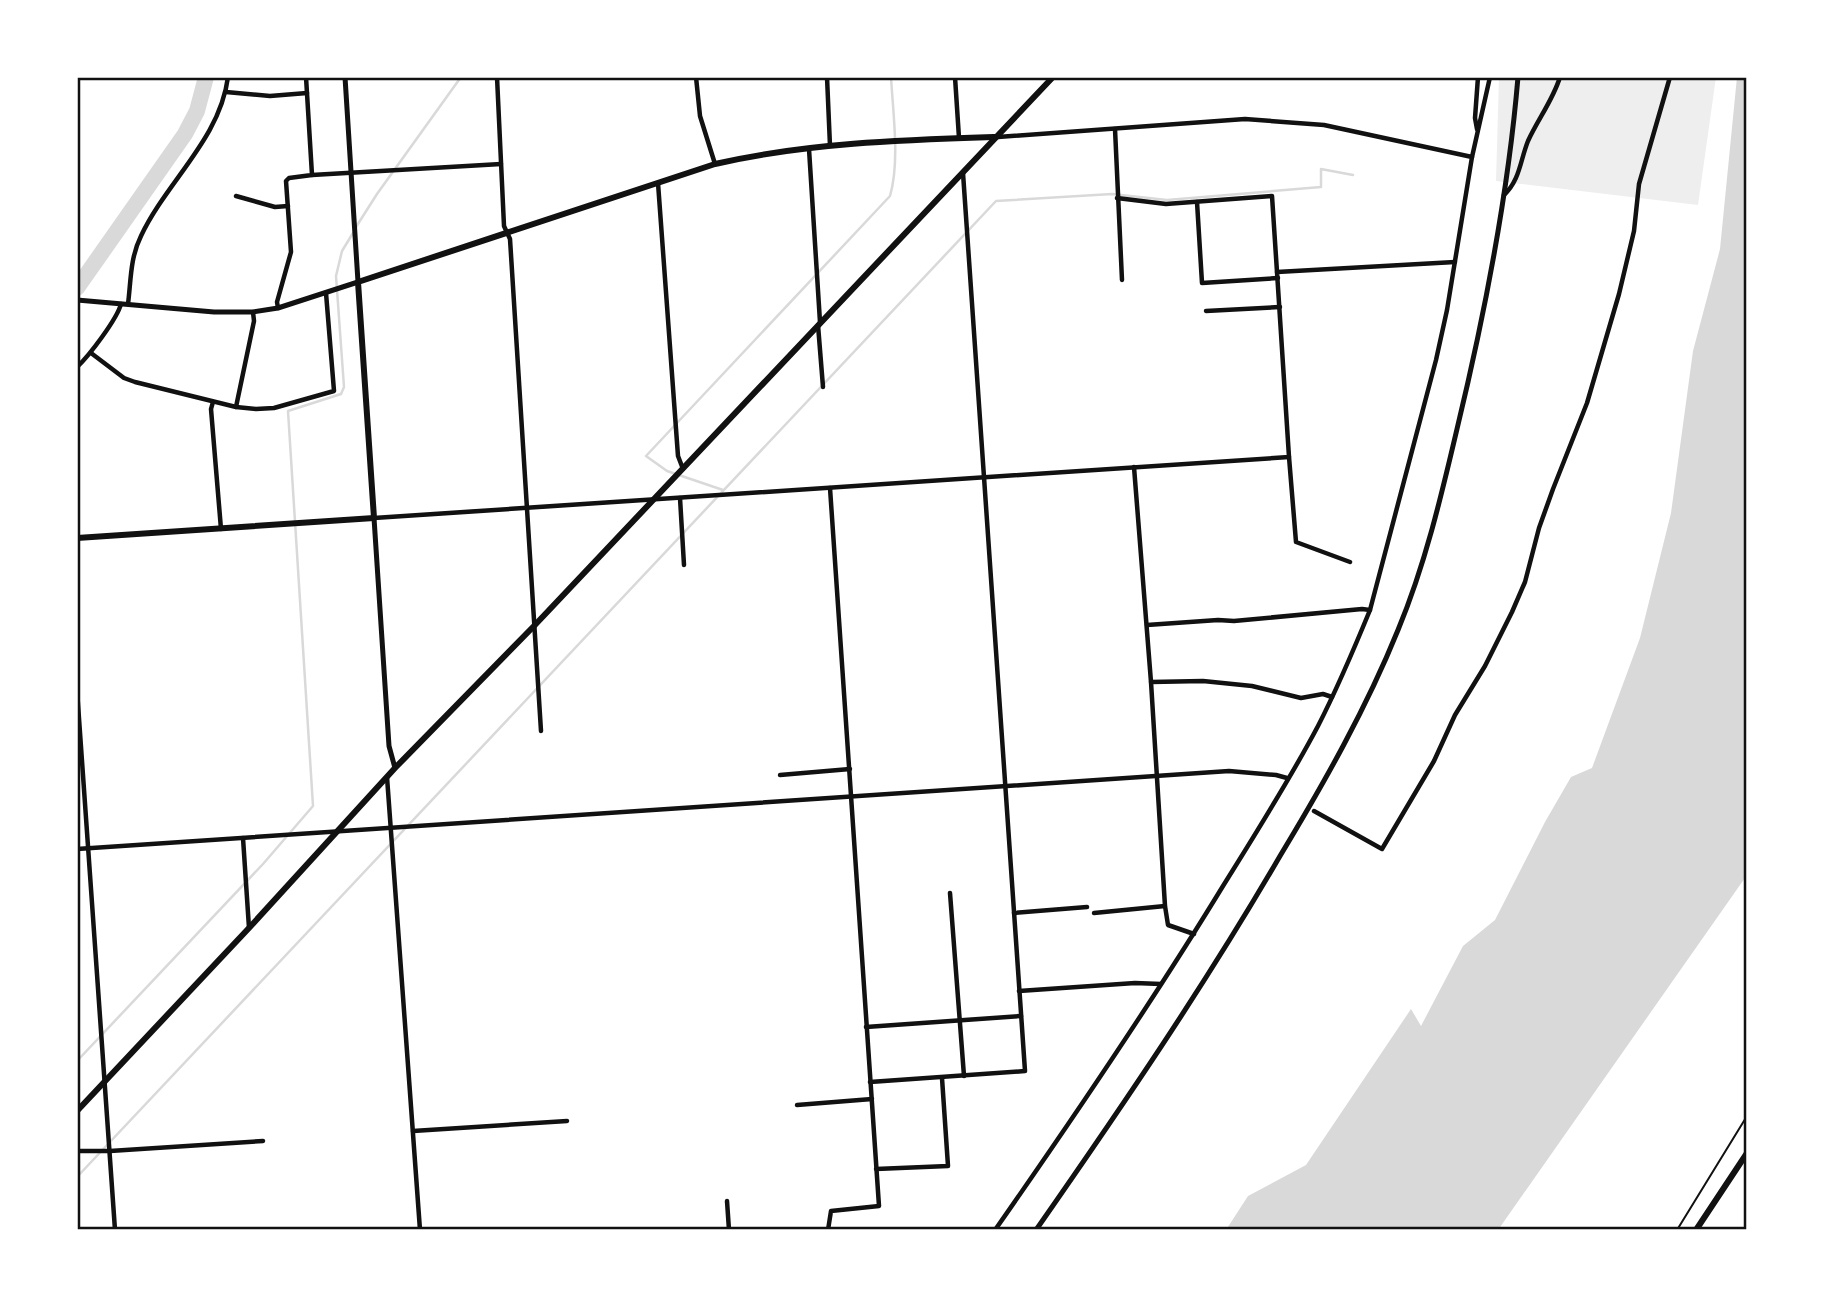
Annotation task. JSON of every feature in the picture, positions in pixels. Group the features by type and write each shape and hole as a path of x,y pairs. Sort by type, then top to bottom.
{"main road":[{"path":"77,1111 395,768 534,626 1052,77"},
{"path":"77,538 374,518 358,282 715,164 750,156 830,146 995,137"},
{"path":"1696,1230 1747,1153"}],"street":[{"path":"77,367 91,353 125,304 132,262 141,236 219,112 228,77"},
{"path":"306,77 312,175"},
{"path":"78,300 214,312 253,312 278,308 358,282 345,77"},
{"path":"496,77 504,226 510,239 541,731"},
{"path":"696,77 700,116 715,164"},
{"path":"827,77 830,146"},
{"path":"954,77 959,138"},
{"path":"1477,134 1475,118 1478,77"},
{"path":"995,1230 1101,1078 1194,934 1287,779 1332,697 1370,610 1436,360 1472,157 1490,77"},
{"path":"1036,1230 1247,913 1321,787 1365,705 1399,629 1437,512 1480,331 1511,151 1518,77"},
{"path":"1503,196 1514,185 1528,143 1555,93 1560,77"},
{"path":"1314,811 1382,849 1434,761 1455,715 1485,666 1512,612 1525,582 1553,489 1587,403 1634,231 1639,184 1670,77"},
{"path":"226,92 270,96 307,93"},
{"path":"995,137 1245,120 1309,124 1356,131 1472,157"},
{"path":"1115,129 1122,280"},
{"path":"809,149 823,387"},
{"path":"278,308 277,302 291,252 286,181 289,178 501,164"},
{"path":"870,1082 1025,1071 963,171"},
{"path":"658,183 678,456 683,469"},
{"path":"236,195 275,207 288,206"},
{"path":"1117,198 1156,204 1272,196 1296,542 1350,562"},
{"path":"1197,202 1202,283 1455,262"},
{"path":"91,353 124,378 236,407 274,408 334,391 326,293"},
{"path":"1206,311 1280,307"},
{"path":"236,407 254,320 253,312"},
{"path":"213,402 211,409 221,528"},
{"path":"395,768 389,746 374,518 1289,457"},
{"path":"1134,467 1165,906 1168,925 1194,934"},
{"path":"828,1230 831,1211 878,1206 830,488"},
{"path":"680,498 684,565"},
{"path":"1147,625 1370,610"},
{"path":"1151,682 1215,682 1252,686 1301,698 1323,694 1332,697"},
{"path":"77,690 115,1230"},
{"path":"780,775 850,769"},
{"path":"77,849 1229,771 1276,775 1287,779"},
{"path":"387,777 420,1230"},
{"path":"243,838 249,928"},
{"path":"950,893 964,1076"},
{"path":"1094,913 1165,906"},
{"path":"1014,913 1087,907"},
{"path":"1020,992 1135,983 1161,984"},
{"path":"866,1027 1021,1016"},
{"path":"876,1169 948,1166 942,1078"},
{"path":"797,1105 872,1099"},
{"path":"413,1131 567,1121"},
{"path":"77,1151 110,1152 263,1141"},
{"path":"727,1201 729,1230"}],"path":[{"path":"1677,1230 1747,1116"}],"shaded area":[{"path":"1499,77 1716,77 1698,205 1496,181"},
{"path":"1737,77 1747,77 1747,875 1498,1230 1226,1230 1248,1196 1306,1165 1411,1009 1421,1026 1463,946 1495,920 1571,777 1592,768 1640,638 1671,513 1693,351 1720,249"}],"waterway":[{"path":"77,288 185,134 197,111 206,77"},
{"path":"356,227 461,77"},
{"path":"723,490 667,471 646,456 890,196 895,168 891,77"},
{"path":"77,1177 996,201 1112,194 1167,200 1321,187 1321,169 1353,175"},
{"path":"77,1061 263,864 313,806 288,411 341,394 344,387 336,276 342,251 353,233"}]}
